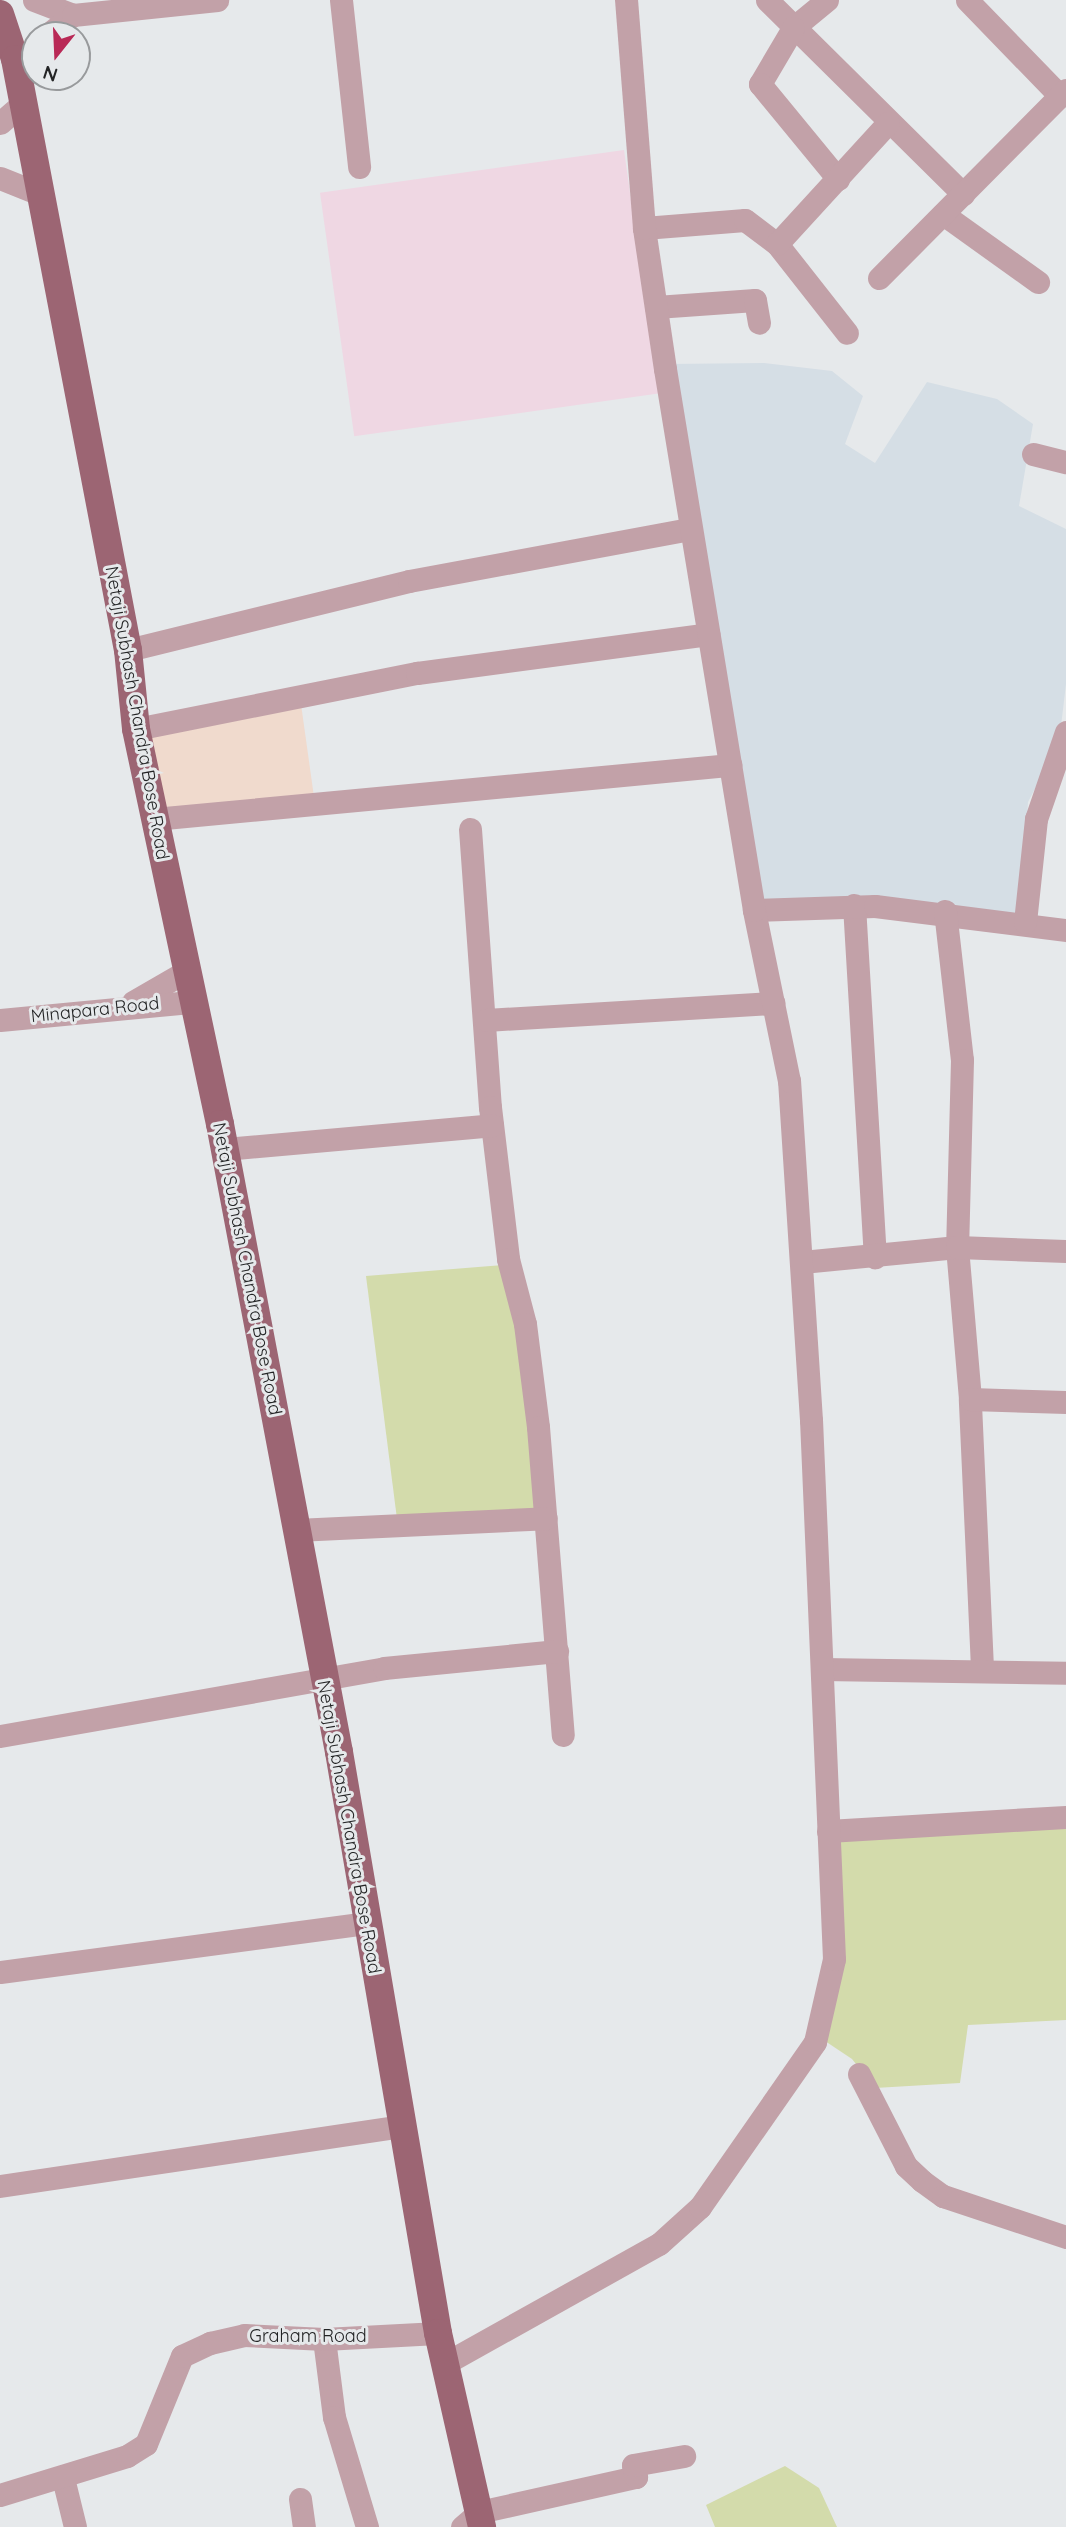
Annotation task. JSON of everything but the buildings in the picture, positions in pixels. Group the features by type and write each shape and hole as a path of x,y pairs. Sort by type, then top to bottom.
{"main road":[{"name":"Netaji Subhash Chandra Bose Road","path":"2,24 21,46"},
{"name":"Netaji Subhash Chandra Bose Road","path":"23,91 23,103 40,194 128,650 136,729 183,973 225,1149 325,1681 400,2126 474,2522"}],"street":[{"path":"34,0 74,15 217,0"},
{"path":"341,0 359,167"},
{"path":"444,2364 659,2244 700,2207 739,2155 815,2042 834,1959 802,1262 789,1081 754,910 690,529 644,228 626,0"},
{"path":"767,0 888,123 963,194"},
{"path":"827,0 793,27 761,84 838,179"},
{"path":"879,278 1063,93 967,0"},
{"path":"66,21 74,15"},
{"path":"0,123 23,103"},
{"path":"777,244 888,123"},
{"path":"0,178 40,194"},
{"path":"943,214 1038,282"},
{"path":"644,228 745,220 777,244 847,333"},
{"path":"656,307 755,300 759,323"},
{"path":"1033,454 1066,462"},
{"path":"128,650 409,582 690,529"},
{"path":"136,729 417,673 708,634"},
{"path":"1025,922 1036,818 1048,772 1066,741"},
{"path":"154,819 730,765"},
{"path":"470,829 492,1125 508,1259 525,1324 546,1518 563,1735"},
{"path":"754,910 854,905 944,911 1066,930"},
{"path":"854,905 875,1257"},
{"path":"944,911 962,1060 957,1247 970,1399 982,1668"},
{"path":"130,1003 183,973"},
{"name":"Minapara Road","path":"0,1020 130,1003 190,1002"},
{"path":"486,1020 773,1003"},
{"path":"225,1149 492,1125"},
{"path":"802,1262 957,1247 1066,1251"},
{"path":"970,1399 1066,1402"},
{"path":"296,1530 546,1518"},
{"path":"0,1736 325,1681 384,1668 557,1651"},
{"path":"822,1669 982,1668 1066,1673"},
{"path":"828,1831 1066,1817"},
{"path":"0,1972 366,1923"},
{"path":"859,2074 906,2166 922,2181 943,2196 1066,2237"},
{"path":"0,2186 400,2126"},
{"name":"Graham Road","path":"0,2495 63,2478 146,2444 181,2356 244,2335 324,2339 438,2333"},
{"path":"324,2339 334,2417 367,2527"},
{"path":"474,2522 636,2477 634,2465 684,2456"},
{"path":"63,2478 75,2527"},
{"path":"300,2499 304,2527"}],"shaded area":[{"path":"624,150 658,394 354,436 320,193"},
{"path":"764,363 832,371 863,396 845,444 875,463 927,382 997,399 1033,424 1019,506 1066,529 1066,684 1059,743 1028,802 1021,917 757,907 668,364"},
{"path":"300,697 314,797 158,816 141,733"}],"green space":[{"path":"503,1265 519,1311 538,1510 397,1519 366,1276"},
{"path":"1066,1823 1066,2020 968,2025 960,2083 875,2088 852,2059 825,2041 841,1959 830,1829"},
{"path":"785,2466 819,2488 837,2527 715,2527 706,2505"}]}
